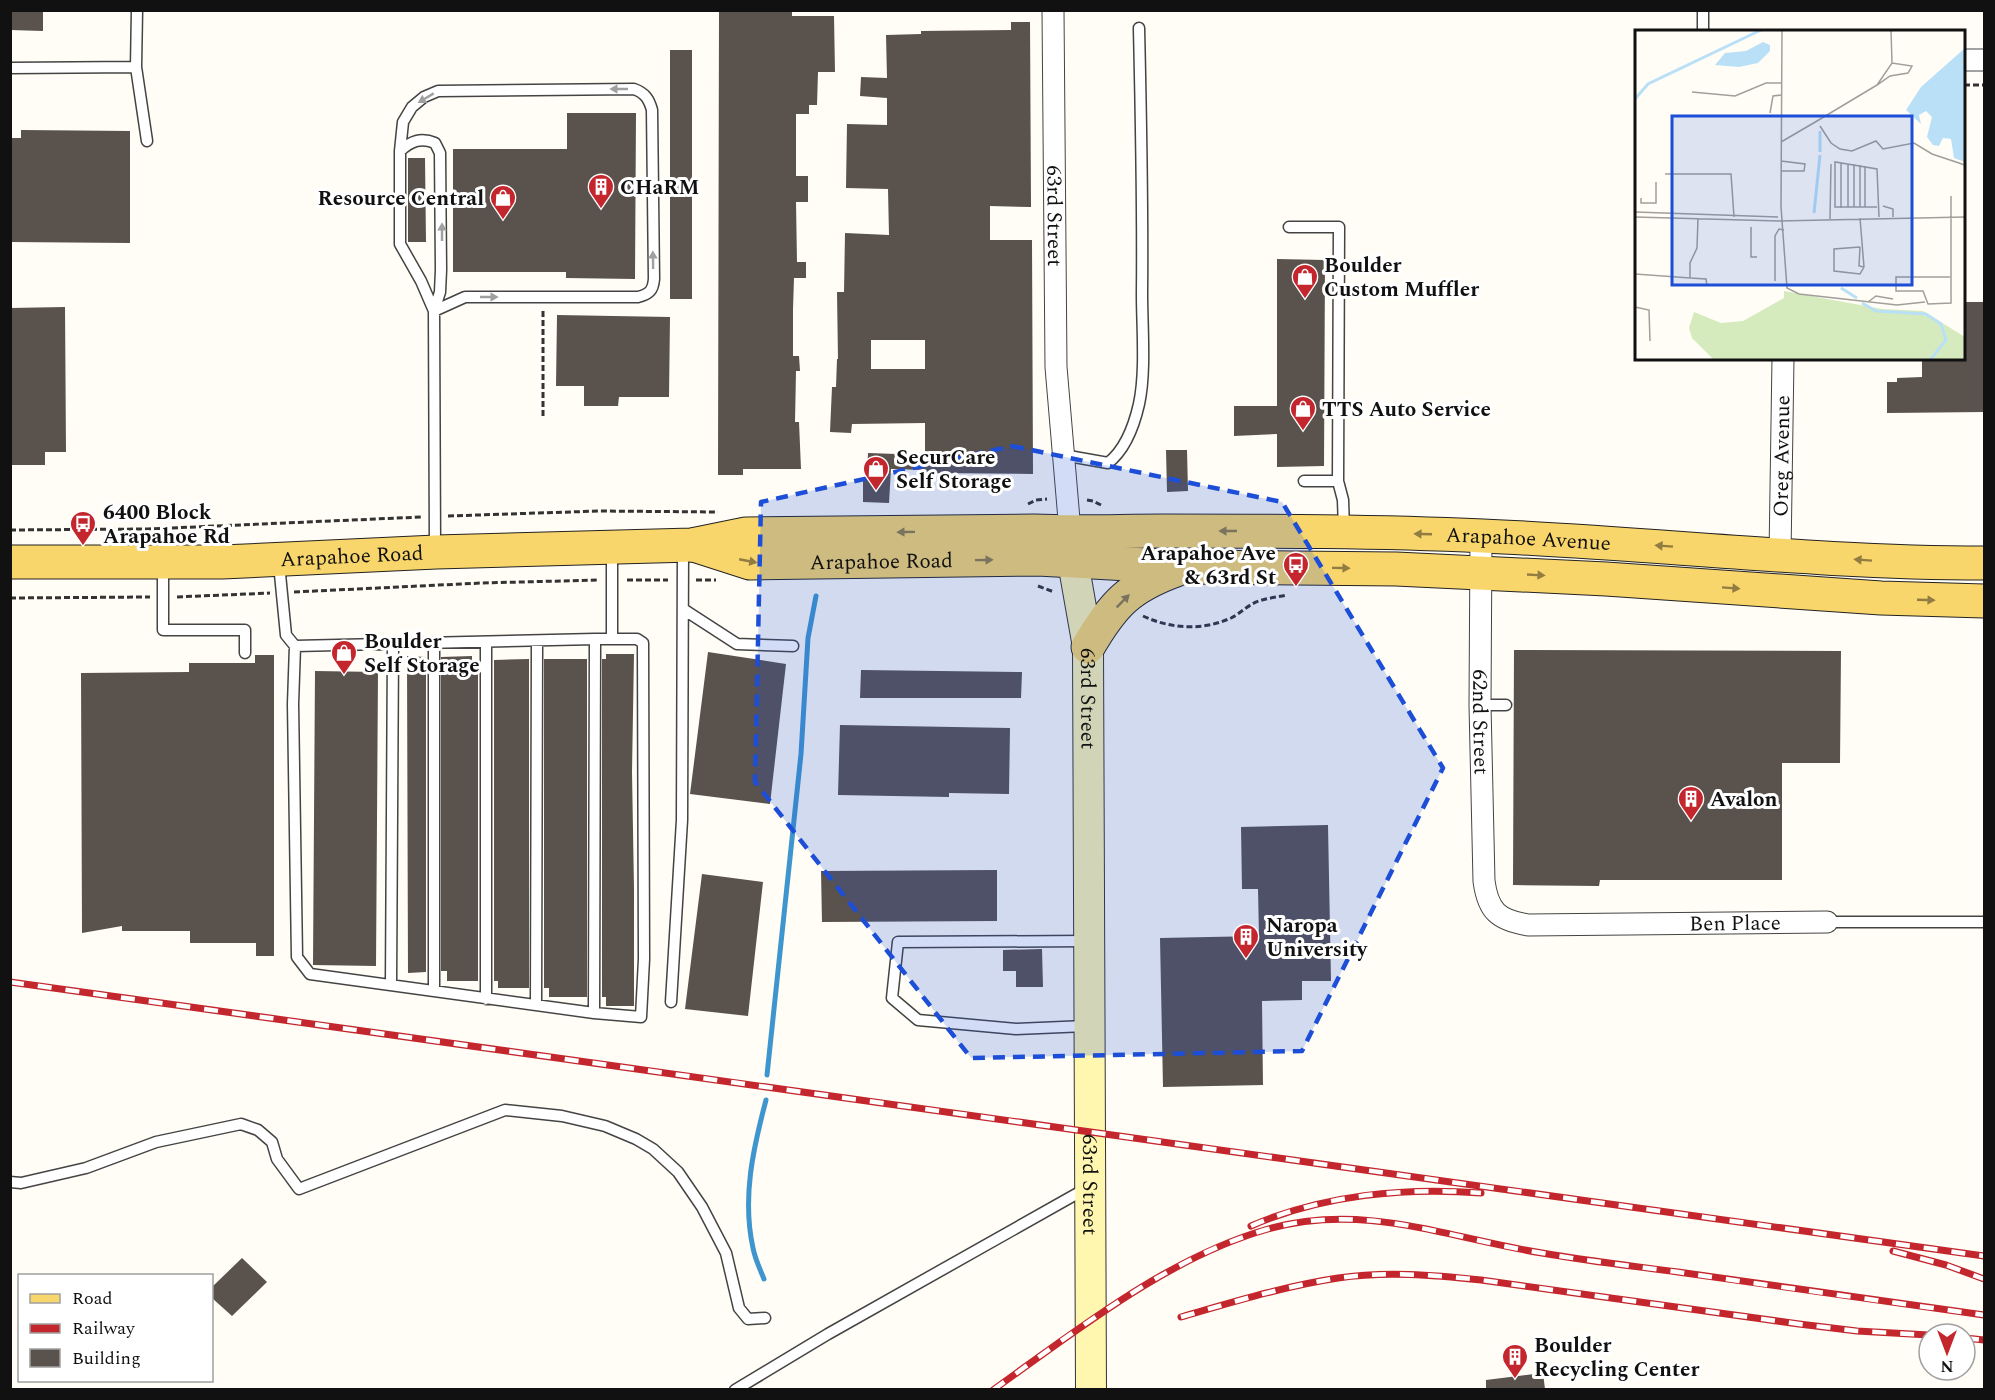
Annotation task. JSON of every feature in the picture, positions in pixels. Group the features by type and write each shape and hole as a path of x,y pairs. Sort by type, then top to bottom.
{"main road":[{"name":"Arapahoe Avenue","path":"1074,562 1105,531 1345,532 1481,536 1595,541 1893,562 1984,562"},
{"name":"Arapahoe Road","path":"10,562 163,562 687,545 750,563 1038,560 1074,562"},
{"name":"Arapahoe Avenue","path":"1074,562 1183,567 1481,572 1617,579 1881,598 1984,601"},
{"path":"1088,647 1103,623 1122,601 1145,582 1183,567"}],"street":[{"name":"63rd Street","path":"1053,10 1056,367 1074,562 1088,647 1091,1389"},
{"path":"1965,60 1984,60"},
{"name":"Oreg Avenue","path":"1780,555 1783,360"},
{"name":"62nd Street","path":"1481,536 1480,705 1484,880 1485,894 1491,909"},
{"name":"Ben Place","path":"1491,909 1513,922 1528,925 1827,922"}],"lane":[{"path":"137,10 136,67 147,141"},
{"path":"1703,10 1703,30"},
{"path":"1063,455 1108,463 1120,453 1133,425 1139,402 1142,370 1139,28"},
{"path":"10,68 136,67"},
{"path":"634,89 649,99 652,110 653,288 648,294 638,297 465,297 434,310 422,281 400,244 400,151 403,122 412,107 424,97 438,91 634,89"},
{"path":"400,151 416,140 427,140 435,143 440,153 441,270 440,292 434,310 435,552"},
{"path":"1289,227 1339,227 1338,481 1343,500 1345,532"},
{"path":"1304,481 1338,481"},
{"path":"671,1002 682,820 683,580 687,545"},
{"path":"612,546 612,639"},
{"path":"278,559 286,635 295,646 293,705 297,957 310,974 486,999 641,1017 644,959 643,643 637,639 595,639 295,646"},
{"path":"163,562 163,630 245,630 245,653"},
{"path":"683,609 737,644 793,646"},
{"path":"594,1013 595,639"},
{"path":"536,1005 537,642"},
{"path":"486,643 486,999"},
{"path":"434,644 434,990"},
{"path":"391,984 393,645"},
{"path":"1480,705 1506,705"},
{"name":"Ben Place","path":"1827,922 1984,922"},
{"path":"1089,941 898,942 892,998 918,1020 1016,1029 1090,1026"},
{"path":"10,1182 21,1183 86,1168 156,1142 241,1124 258,1130 272,1142 277,1159 299,1189 505,1110 562,1116 604,1126 636,1139 653,1149 678,1172 702,1207 726,1253 739,1308 748,1319 765,1318"},
{"path":"735,1389 1091,1186"}],"path":[{"path":"1965,85 1984,85"},
{"path":"543,297 543,417"},
{"path":"1034,584 1057,594 1074,562"},
{"path":"10,598 163,597 482,583 722,580"},
{"path":"1122,601 1131,610 1155,621 1179,628 1202,626 1230,618 1258,601 1289,594"}],"highlighted area":[{"path":"1012,446 1282,502 1443,768 1302,1051 971,1058 755,782 761,502"}],"building":[{"path":"10,10 43,10 43,31 10,30"},
{"path":"719,10 792,10 792,16 834,16 835,72 818,72 817,105 809,105 809,114 796,114 796,176 808,176 808,202 796,202 797,262 806,262 806,278 794,278 793,309 793,356 799,356 800,371 796,371 795,422 799,422 801,469 743,469 743,475 718,475"},
{"path":"1011,22 1030,22 1031,207 990,206 990,240 1032,240 1033,474 925,473 925,470 891,469 889,503 863,502 863,477 867,477 868,453 925,455 925,423 852,424 851,433 830,432 832,387 836,387 838,359 837,292 844,292 845,233 889,235 888,189 846,188 847,124 887,125 887,98 860,96 861,77 887,78 886,35 921,34 921,31 1011,30","holes":["871,340 925,340 925,369 871,369"]},
{"path":"670,50 692,50 692,299 670,299"},
{"path":"567,113 636,113 635,279 566,278 566,272 453,272 453,149 567,149"},
{"path":"21,130 130,131 130,243 10,242 10,138 21,138"},
{"path":"408,158 425,158 426,242 408,242"},
{"path":"1277,259 1325,260 1324,466 1277,467 1277,434 1234,436 1234,406 1277,406"},
{"path":"1965,302 1984,302 1984,412 1887,413 1887,382 1897,382 1897,378 1922,377 1922,360 1965,360"},
{"path":"65,307 66,452 45,452 45,465 10,465 10,308"},
{"path":"557,315 670,317 669,397 619,397 618,406 584,406 584,386 556,386"},
{"path":"1166,450 1187,450 1188,491 1167,492"},
{"path":"1514,650 1841,651 1840,763 1782,763 1782,880 1600,880 1599,886 1513,885"},
{"path":"708,652 786,664 770,804 690,794"},
{"path":"606,654 634,654 632,772 634,1006 606,1006 606,997 602,997 602,659 606,659"},
{"path":"255,655 274,655 274,956 256,956 256,943 190,943 190,931 122,931 122,926 82,933 81,673 189,672 189,663 255,663"},
{"path":"407,656 426,657 426,972 408,973"},
{"path":"472,656 472,660 478,660 478,981 447,981 447,971 441,971 441,657"},
{"path":"529,659 529,988 498,988 498,981 494,981 494,660"},
{"path":"544,659 587,659 587,997 549,997 549,988 544,988"},
{"path":"861,670 1022,672 1021,698 860,698"},
{"path":"315,671 378,672 376,966 313,965"},
{"path":"840,725 1010,728 1009,794 949,793 949,797 838,795"},
{"name":"Naropa University","path":"1328,825 1331,981 1302,981 1302,1000 1262,1001 1263,1085 1163,1087 1160,938 1259,936 1258,889 1242,889 1241,827"},
{"path":"997,870 997,921 822,922 821,871"},
{"path":"702,874 763,882 748,1016 685,1009"},
{"path":"1042,949 1043,987 1016,987 1016,971 1003,971 1003,950"},
{"path":"242,1258 267,1282 232,1316 213,1299 213,1286"},
{"name":"Boulder Recycling Center","path":"1543,1373 1545,1389 1486,1389 1486,1380"}],"waterway":[{"path":"767,1075 801,754 808,638 816,596"},
{"path":"764,1279 754,1252 750,1229 749,1192 753,1155 766,1100"}],"railway":[{"path":"10,982 1984,1256"},
{"path":"1251,1226 1278,1215 1335,1200 1423,1191 1481,1193"},
{"path":"993,1390 1125,1297 1195,1258 1231,1241 1268,1229 1304,1222 1339,1219 1406,1225 1559,1256 1984,1315"},
{"path":"1893,1251 1946,1265 1984,1279"},
{"path":"1181,1317 1318,1281 1356,1276 1410,1274 1481,1280 1857,1331 1917,1334"},
{"path":"1977,1339 1984,1340"}],"place":[{"name":"CHaRM","path":"601,210"},
{"name":"Resource Central","path":"503,221"},
{"name":"Boulder Custom Muffler","path":"1305,300"},
{"name":"TTS Auto Service","path":"1303,432"},
{"name":"SecurCare Self Storage","path":"876,492"},
{"name":"6400 Block Arapahoe Rd","path":"83,547"},
{"name":"Arapahoe Ave & 63rd St","path":"1296,588"},
{"name":"Boulder Self Storage","path":"344,676"},
{"name":"Avalon","path":"1691,822"},
{"name":"Naropa University","path":"1246,960"},
{"name":"Boulder Recycling Center","path":"1515,1380"}]}
